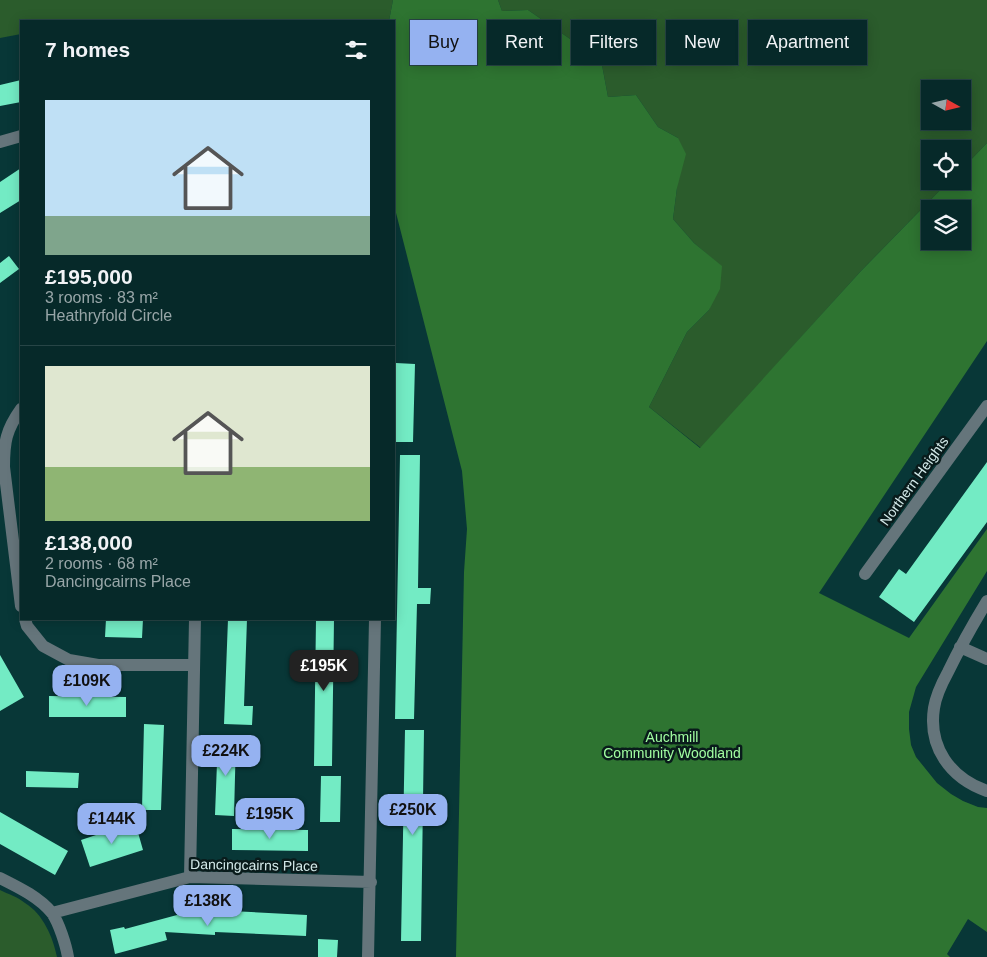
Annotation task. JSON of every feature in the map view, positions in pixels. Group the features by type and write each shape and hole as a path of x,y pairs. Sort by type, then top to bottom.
{"street":[{"path":"0,142 20,136"},
{"name":"Northern Heights","path":"865,574 987,406"},
{"path":"20,410 11,423 4,446 4,467 20,598"},
{"path":"987,600 960,647 940,688 934,707 937,747 948,766 962,778 987,791"},
{"path":"25,620 43,646 69,660 98,665 194,665"},
{"path":"190,878 195,620"},
{"path":"368,957 375,620"},
{"path":"960,647 987,659"},
{"path":"0,878 30,894 52,913 66,946 68,957"},
{"name":"Dancingcairns Place","path":"52,913 190,878 370,882"}],"green space":[{"path":"0,0 393,0 389,20 20,20 20,34 0,38"},
{"name":"Auchmill Community Woodland","path":"393,0 498,0 502,11 528,10 543,20 487,20 487,65 561,65 561,33 571,40 571,65 602,65 608,97 636,95 658,127 678,138 686,154 677,188 673,219 694,243 722,266 720,289 709,310 687,332 649,407 700,448 861,271 921,210 921,250 971,250 971,200 930,200 940,190 971,190 971,160 987,143 987,341 819,593 909,638 987,529 987,571 916,687 909,712 909,729 911,745 916,757 937,783 963,801 978,807 987,808 987,932 968,919 947,954 950,957 456,957 464,572 467,529 462,471 395,209 395,20 389,20"},
{"path":"498,0 987,0 987,143 971,160 971,140 921,140 921,190 940,190 930,200 921,200 921,210 861,271 701,448 649,407 687,332 709,310 721,266 694,243 673,219 677,188 678,138 658,127 636,95 608,97 602,65 656,65 656,20 571,20 571,40 561,33 561,20 543,20 528,10 502,11"},
{"path":"0,890 19,899 37,913 50,934 57,957 0,957"}],"building":[{"path":"20,80 20,102 0,106 0,85"},
{"path":"20,169 20,201 0,213 0,182"},
{"path":"9,256 19,269 0,283 0,263"},
{"path":"396,363 415,364 413,442 395,442"},
{"path":"400,455 420,455 418,588 431,588 430,604 417,604 414,719 395,719"},
{"path":"987,462 987,522 914,622 879,597 899,569 906,574"},
{"path":"106,620 143,620 142,638 105,637"},
{"path":"228,620 247,620 244,706 253,706 252,725 224,724"},
{"path":"316,620 334,620 332,766 314,766"},
{"path":"0,655 24,697 0,711"},
{"path":"49,696 126,697 126,717 49,717"},
{"path":"144,724 164,725 161,810 142,810"},
{"path":"405,730 424,730 421,941 401,941"},
{"path":"218,737 236,738 234,816 215,815"},
{"path":"26,771 79,773 78,788 26,787"},
{"path":"321,776 341,776 340,822 320,822"},
{"path":"0,812 68,851 55,875 0,844"},
{"path":"135,822 143,850 90,867 81,840"},
{"path":"232,829 308,830 308,851 232,850"},
{"path":"231,911 307,915 306,936 215,932 215,935 165,932 167,940 115,954 110,930 124,927 125,929 177,915 178,912 230,914"},
{"path":"318,939 338,940 337,957 318,957"}]}
